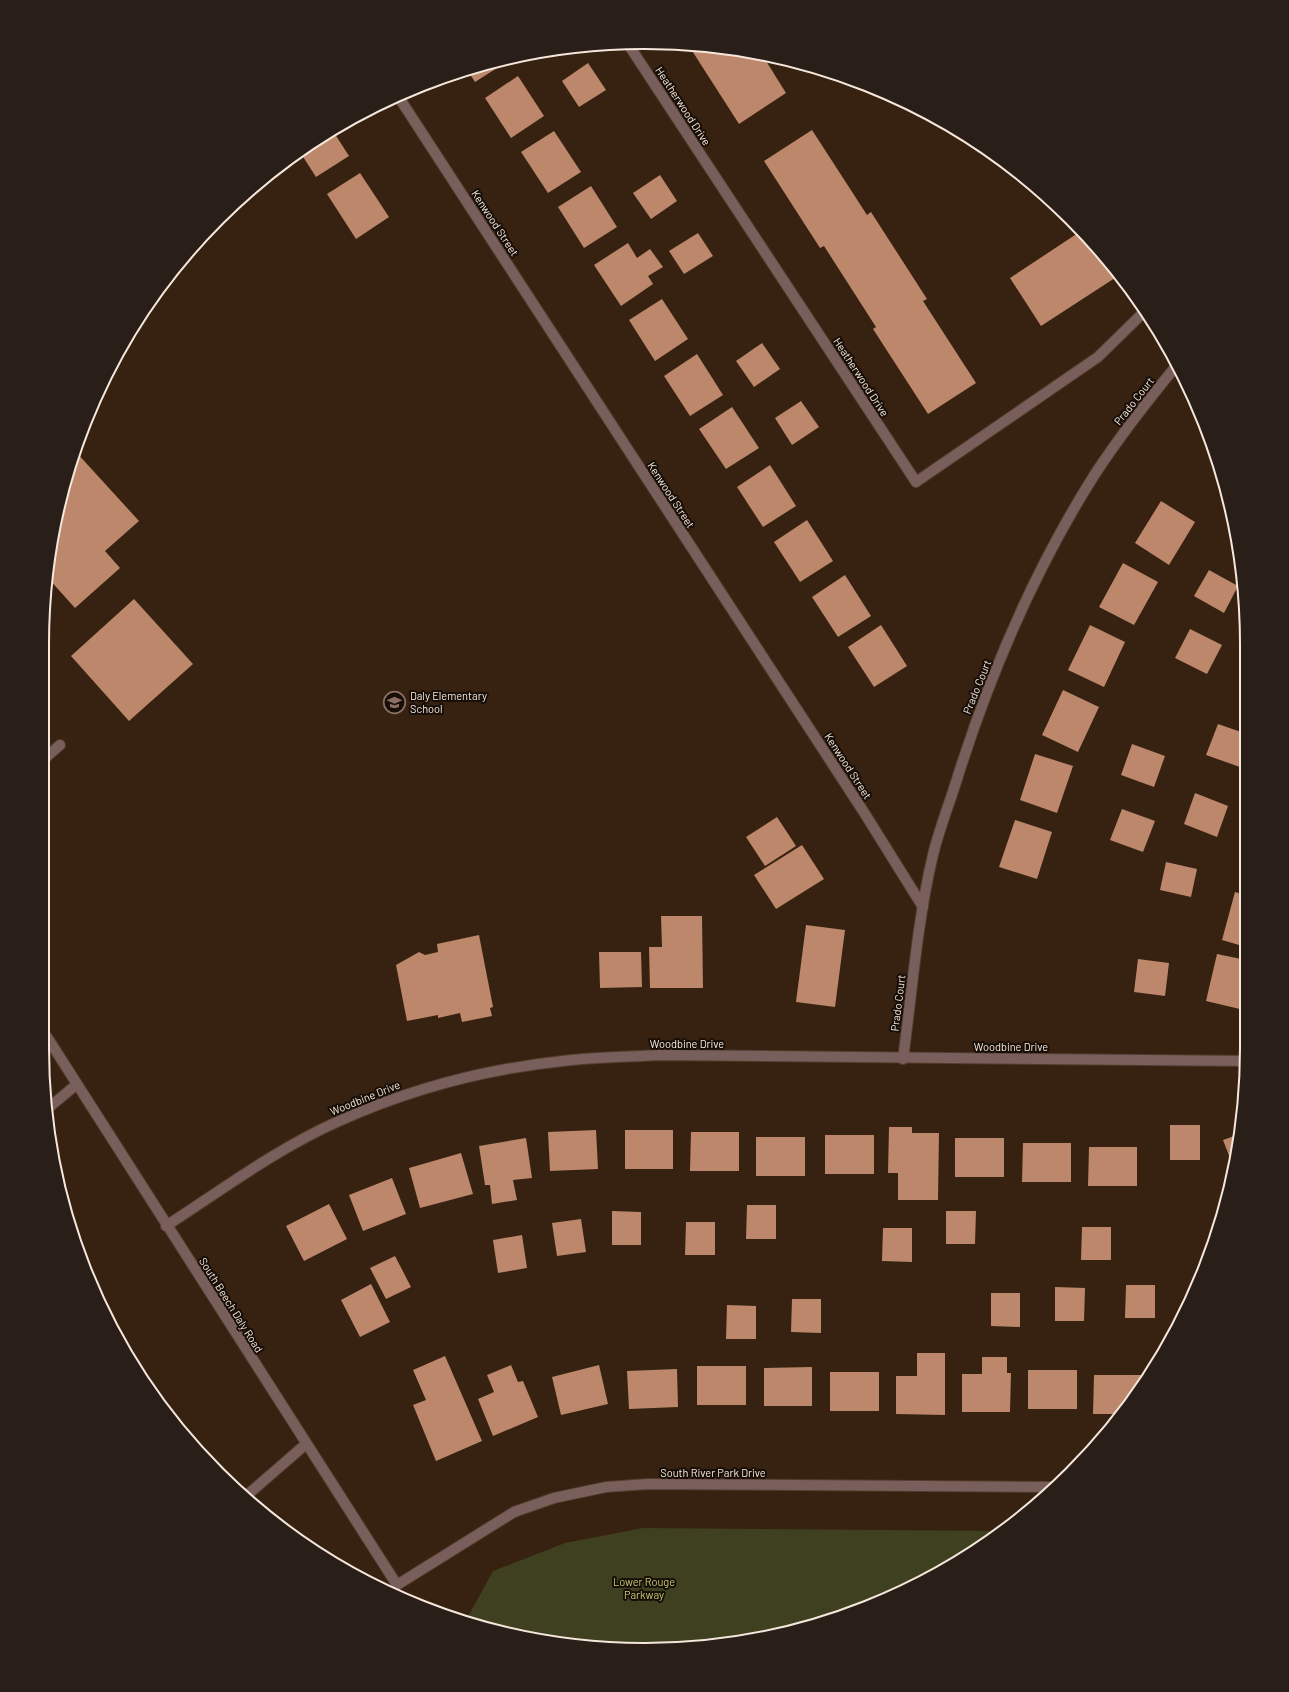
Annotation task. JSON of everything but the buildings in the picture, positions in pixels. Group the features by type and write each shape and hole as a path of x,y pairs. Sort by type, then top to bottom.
{"street":[{"name":"Heatherwood Drive","path":"632,49 916,482 1098,356 1141,315"},
{"name":"Kenwood Street","path":"401,101 865,814 923,907"},
{"name":"Prado Court","path":"903,1059 923,907 932,857 970,738 992,680 1039,572 1066,522 1096,473 1128,426 1173,370"},
{"path":"49,755 60,745"},
{"name":"South Beech Daly Road","path":"49,1042 397,1584"},
{"name":"Woodbine Drive","path":"166,1226 270,1157 339,1121 412,1092 487,1073 564,1061 660,1055 903,1059 1240,1061"},
{"path":"52,1105 76,1085"},
{"path":"250,1493 306,1444"},
{"name":"South River Park Drive","path":"397,1584 514,1512 554,1498 606,1487 656,1484 1046,1487"}],"green space":[{"name":"Lower Rouge Parkway","path":"643,1528 992,1531 942,1563 908,1582 872,1598 799,1623 761,1632 683,1642 606,1642 528,1632 468,1616 493,1571 565,1543"}],"place":[{"name":"Daly Elementary School","path":"394,702"}]}
